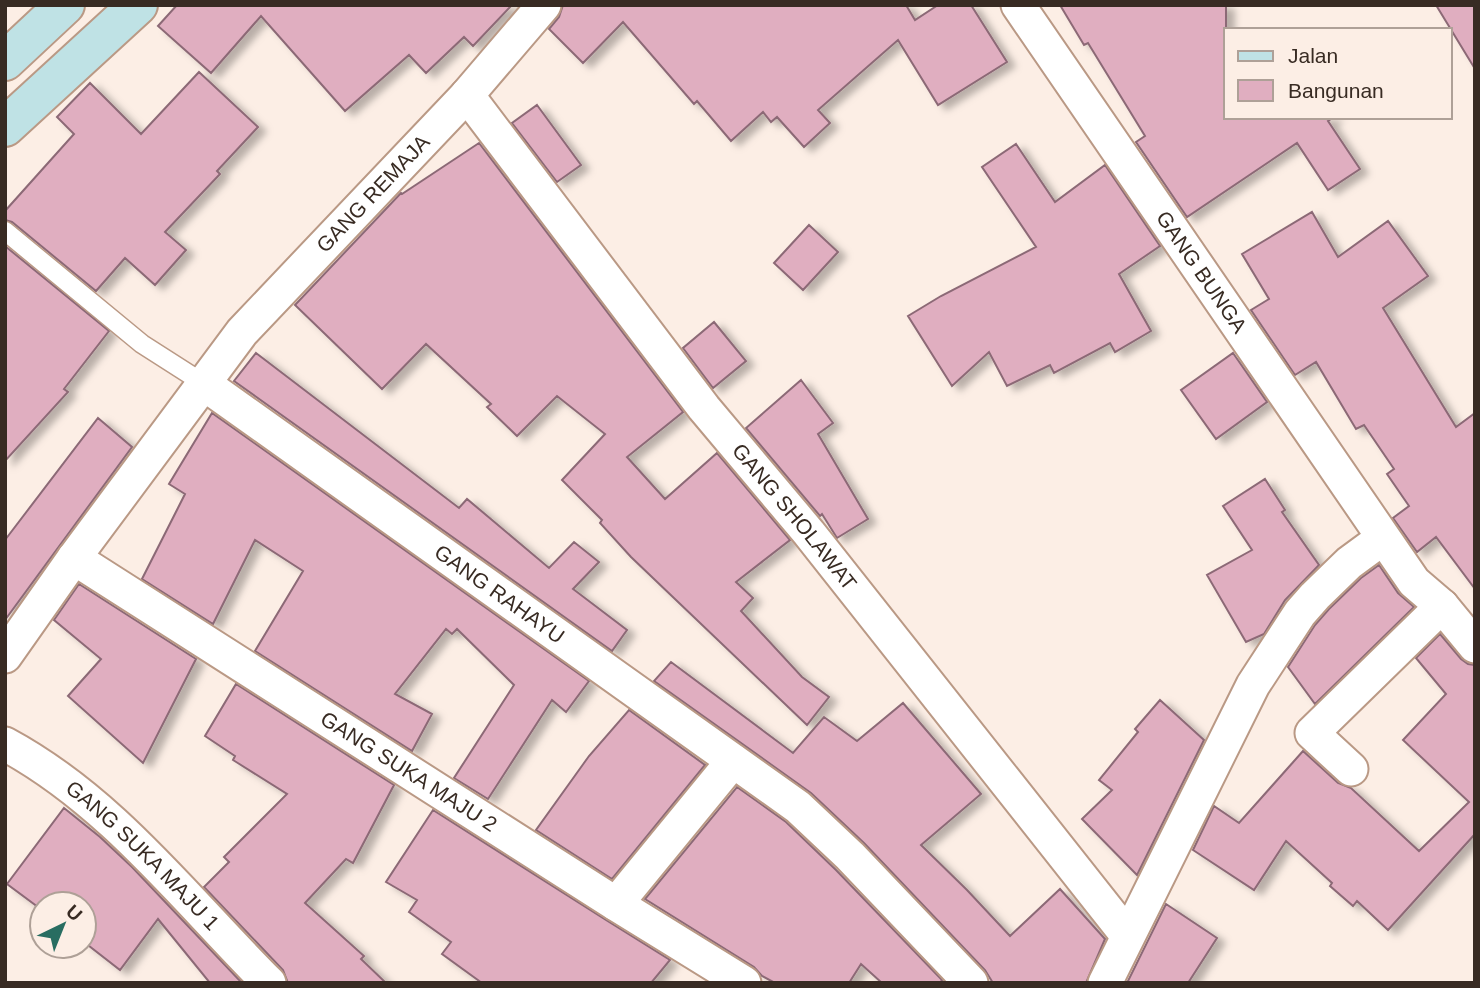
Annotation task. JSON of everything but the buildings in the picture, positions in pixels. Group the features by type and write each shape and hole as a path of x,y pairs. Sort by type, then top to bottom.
{"main road":[{"path":"5,61 65,5"},
{"path":"5,127 138,5"}],"street":[{"name":"GANG REMAJA","path":"5,656 74,558 242,332 467,95 544,5"},
{"name":"GANG BUNGA","path":"1018,5 1414,582 1442,606 1475,646"},
{"name":"GANG SHOLAWAT","path":"467,95 704,408 809,533 1127,935"},
{"name":"GANG RAHAYU","path":"203,383 798,807 850,856 971,983"},
{"path":"1105,983 1252,685 1300,613 1315,596 1349,563 1383,538"},
{"name":"GANG SUKA MAJU 2","path":"74,558 616,905 744,983"},
{"path":"1351,769 1312,733 1442,606"},
{"name":"GANG SUKA MAJU 1","path":"5,744 50,772 124,830 269,983"},
{"path":"616,905 733,761"}],"lane":[{"name":"GANG RAHAYU","path":"5,231 142,344 203,383"}]}
